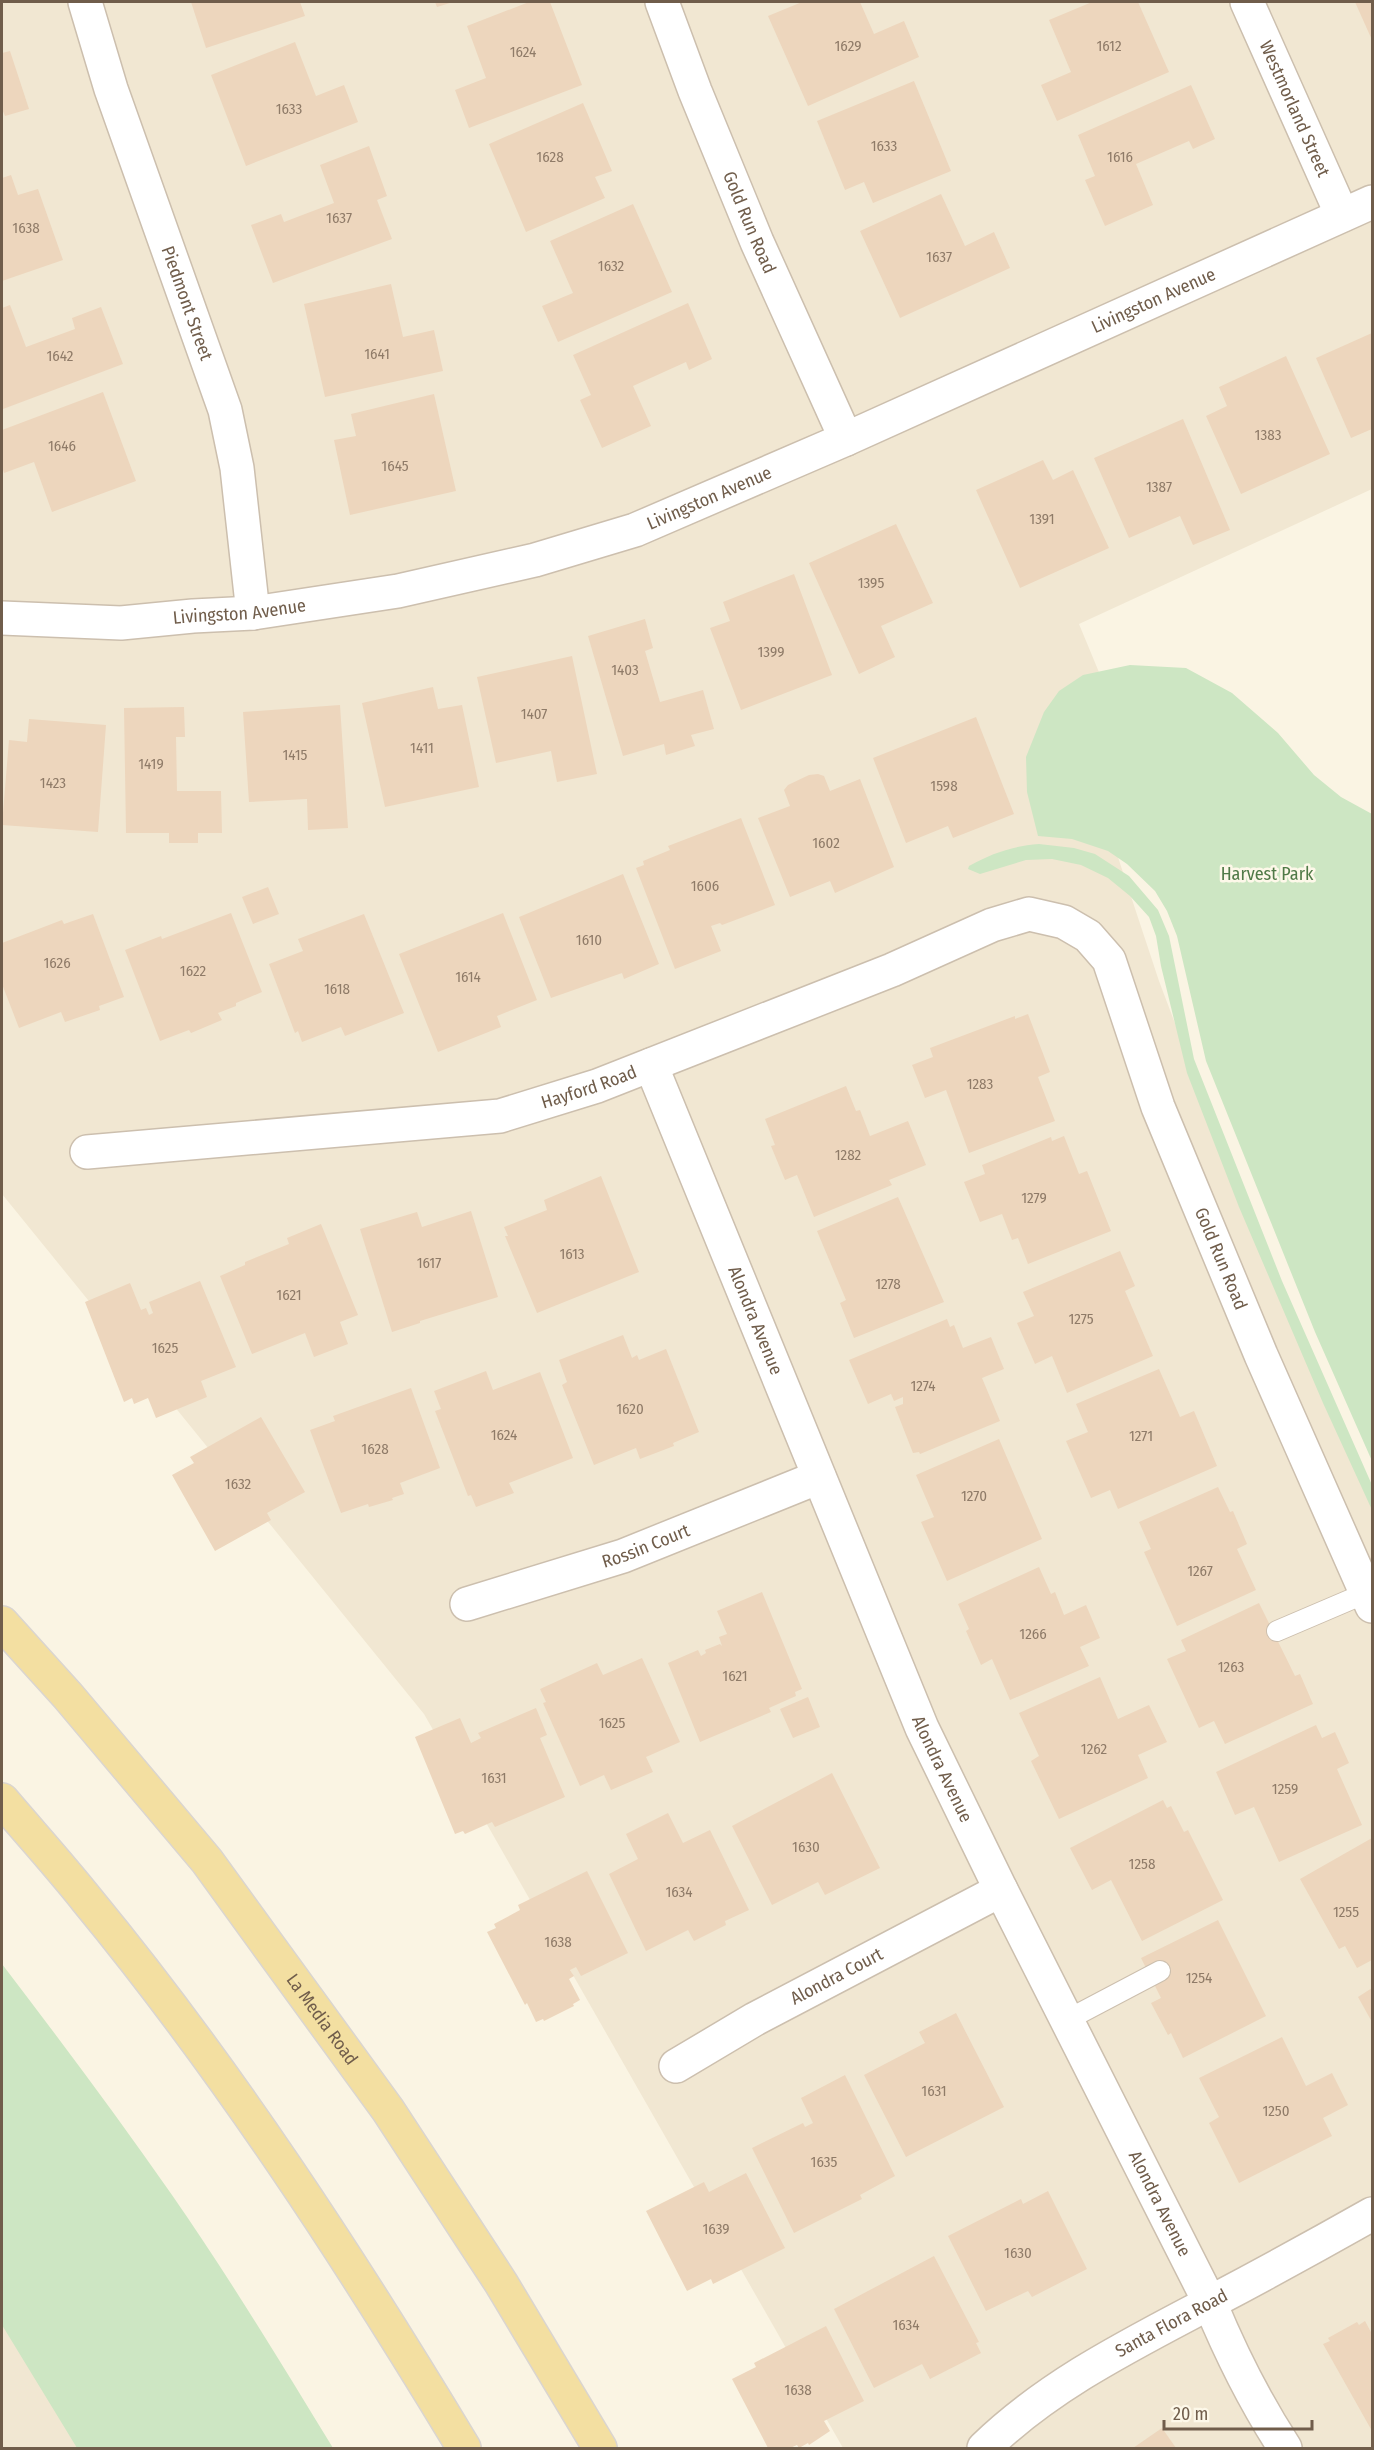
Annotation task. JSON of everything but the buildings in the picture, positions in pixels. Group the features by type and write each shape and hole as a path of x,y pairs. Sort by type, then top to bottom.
{"main road":[{"name":"La Media Road","path":"2,1623 68,1696 207,1861 272,1950 400,2129 501,2283 600,2448"},
{"path":"2,1800 88,1900 185,2027 300,2187 401,2343 464,2448"}],"street":[{"name":"Piedmont Street","path":"85,2 111,89 225,410 237,468 253,613"},
{"name":"Gold Run Road","path":"662,2 695,91 757,242 846,439"},
{"name":"Westmorland Street","path":"1247,2 1342,215"},
{"name":"Livingston Avenue","path":"2,618 121,623 253,613 398,591 535,560 635,530 846,439 1372,202"},
{"name":"Hayford Road","path":"87,1152 500,1116 597,1086 892,970 992,925 1029,914 1064,922"},
{"name":"Gold Run Road","path":"1064,922 1089,936 1109,960 1158,1107 1256,1344 1369,1600"},
{"name":"Alondra Avenue","path":"651,1065 922,1728 1001,1890 1210,2303 1232,2357 1261,2411 1285,2448"},
{"name":"Rossin Court","path":"467,1604 623,1556 819,1476"},
{"name":"Alondra Court","path":"676,2066 755,2019 1001,1890"},
{"name":"Santa Flora Road","path":"984,2448 1062,2385 1141,2337 1210,2303 1372,2214"}],"lane":[{"path":"1277,1631 1369,1600"},
{"path":"1067,2020 1160,1971"}],"shaded area":[{"path":"2,2 1372,2 1372,489 1079,624 1108,694 1103,812 1159,981 1216,1132 1372,1504 1372,2448 843,2448 424,1714 2,1194"},
{"path":"2,2293 110,2448 2,2448"}],"green space":[{"name":"Harvest Park","path":"1130,665 1186,668 1232,693 1278,733 1314,775 1341,797 1372,814 1372,1461 1315,1332 1206,1061 1177,936 1167,911 1155,891 1127,864 1108,851 1072,839 1038,836 1027,792 1026,757 1044,712 1059,691 1083,675"},
{"path":"1039,844 1074,848 1095,854 1129,876 1158,910 1169,936 1194,1059 1282,1281 1372,1485 1372,1510 1323,1403 1239,1207 1187,1073 1156,936 1149,917 1130,896 1108,878 1081,865 1052,859 1026,860 980,874 968,869 969,866 986,857 1011,848"},
{"path":"2,1964 172,2195 234,2289 333,2448 77,2448 2,2325"}]}
